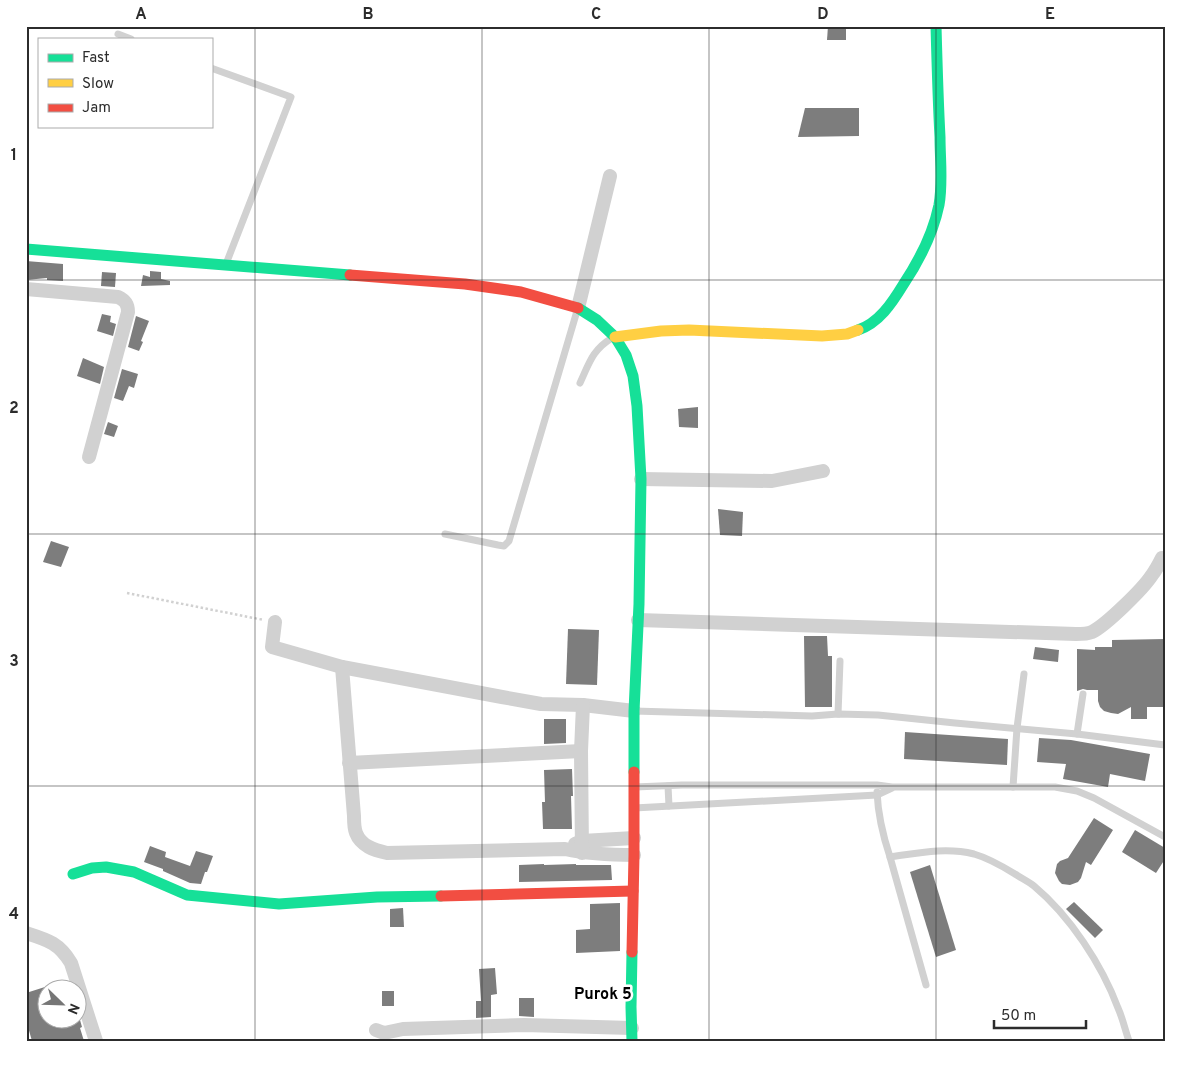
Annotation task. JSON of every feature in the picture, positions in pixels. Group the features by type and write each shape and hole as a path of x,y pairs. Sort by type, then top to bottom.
{"street":[{"path":"615,337 661,331 689,330 822,336 847,334 864,328 879,318 898,294 919,260 932,229 938,205 941,179 936,26"},
{"path":"578,308 610,176"},
{"path":"26,249 465,284 521,292 578,308 597,320 615,337 626,355 633,376 637,406 641,479 634,711 632,1034 524,1025 403,1029 384,1033 376,1030"},
{"path":"26,289 118,297 126,302 128,306 128,312 89,457"},
{"path":"641,479 772,481 824,471"},
{"path":"638,620 1087,634 1105,623 1135,594 1152,576 1162,558"},
{"path":"275,622 272,647 342,667 541,704 583,705 634,711"},
{"path":"342,667 356,833 363,844 387,853 565,849 634,838"},
{"path":"582,847 581,750 583,705"},
{"path":"349,763 581,750"},
{"path":"582,847 599,855 634,854"},
{"path":"73,874 92,868 106,867 134,872 187,895 279,904 377,897 633,892"},
{"path":"26,933 56,945 65,953 71,964 96,1041"}],"lane":[{"path":"118,34 128,38"},
{"path":"212,68 291,97 226,264"},
{"path":"445,534 498,546 504,546 509,541 578,308"},
{"path":"580,383 596,350 602,344 615,337"},
{"path":"838,714 840,661"},
{"path":"1013,787 1017,728 1024,674"},
{"path":"1077,734 1083,694"},
{"path":"634,711 807,716 838,714 878,715 1077,734 1165,745"},
{"path":"634,787 699,784 1056,787 1077,791 1094,798 1165,837"},
{"path":"877,785 881,828 926,986"},
{"path":"668,786 669,806"},
{"path":"634,808 877,795 892,787"},
{"path":"890,857 931,851 974,854 994,862 1034,886 1074,928 1096,962 1118,1007 1129,1041"}],"path":[{"path":"127,593 275,622"}],"building":[{"path":"828,26 846,26 846,40 827,40"},
{"path":"805,108 859,108 859,136 798,137"},
{"path":"26,261 63,264 63,281 47,280 47,278 26,280"},
{"path":"150,271 161,272 161,279 170,281 170,285 141,286 143,275 150,277"},
{"path":"102,272 116,273 115,287 101,286"},
{"path":"102,314 111,316 110,322 116,324 113,336 97,331"},
{"path":"136,316 149,321 139,351 128,347"},
{"path":"83,358 104,367 100,384 77,376"},
{"path":"122,369 138,374 134,388 129,386 123,401 114,398"},
{"path":"698,407 698,428 679,427 678,409"},
{"path":"108,422 118,426 114,437 104,434"},
{"path":"718,509 743,512 742,536 720,535"},
{"path":"51,541 69,547 61,567 43,562"},
{"path":"568,629 599,630 597,685 566,684"},
{"path":"804,636 827,636 828,656 832,656 832,707 805,707"},
{"path":"1165,639 1165,707 1147,707 1147,719 1131,719 1131,707 1118,714 1104,711 1098,701 1098,690 1083,689 1077,691 1077,649 1095,650 1095,647 1112,647 1112,640"},
{"path":"1035,647 1059,650 1058,662 1033,659"},
{"path":"544,719 566,719 566,743 544,744"},
{"path":"905,732 1008,739 1007,765 904,759"},
{"path":"1039,738 1071,740 1150,754 1145,781 1110,774 1108,787 1063,779 1066,764 1037,762"},
{"path":"572,769 572,829 543,829 542,802 545,802 544,770"},
{"path":"1094,818 1113,830 1091,865 1086,862 1078,882 1070,885 1062,884 1055,873 1057,864 1068,858"},
{"path":"1135,830 1165,848 1165,859 1156,873 1122,852"},
{"path":"150,846 166,852 165,857 190,866 196,851 213,856 201,884 190,883 163,871 163,869 144,862"},
{"path":"519,865 611,865 612,880 519,882"},
{"path":"930,865 956,950 936,957 910,872"},
{"path":"1074,902 1103,930 1095,938 1066,909"},
{"path":"620,903 620,951 576,953 576,930 590,929 590,904"},
{"path":"403,908 404,927 390,927 390,909"},
{"path":"495,968 497,994 491,995 491,1017 476,1018 476,1001 481,1001 479,969"},
{"path":"38,989 38,1030 81,1030 84,1041 32,1041 26,1020 26,993"},
{"path":"382,991 394,991 394,1006 382,1006"},
{"path":"519,998 534,998 534,1017 519,1016"}],"traffic: fast":[{"path":"858,330 872,323 884,312 909,276 929,237 939,205 941,180 936,26"},
{"path":"26,249 350,275"},
{"path":"578,308 597,320 615,337 626,355 633,376 637,406 641,479 634,772"},
{"path":"73,874 92,868 106,867 134,872 187,895 279,904 377,897 441,896"},
{"path":"632,952 632,1041"}],"traffic: slow":[{"path":"615,337 661,331 689,330 822,336 847,334 858,330"}],"traffic: jam":[{"path":"350,275 465,284 521,292 578,308"},
{"path":"632,952 634,772"},
{"path":"441,896 633,891"}],"district":[{"name":"Purok 5","path":"603,993"}]}
